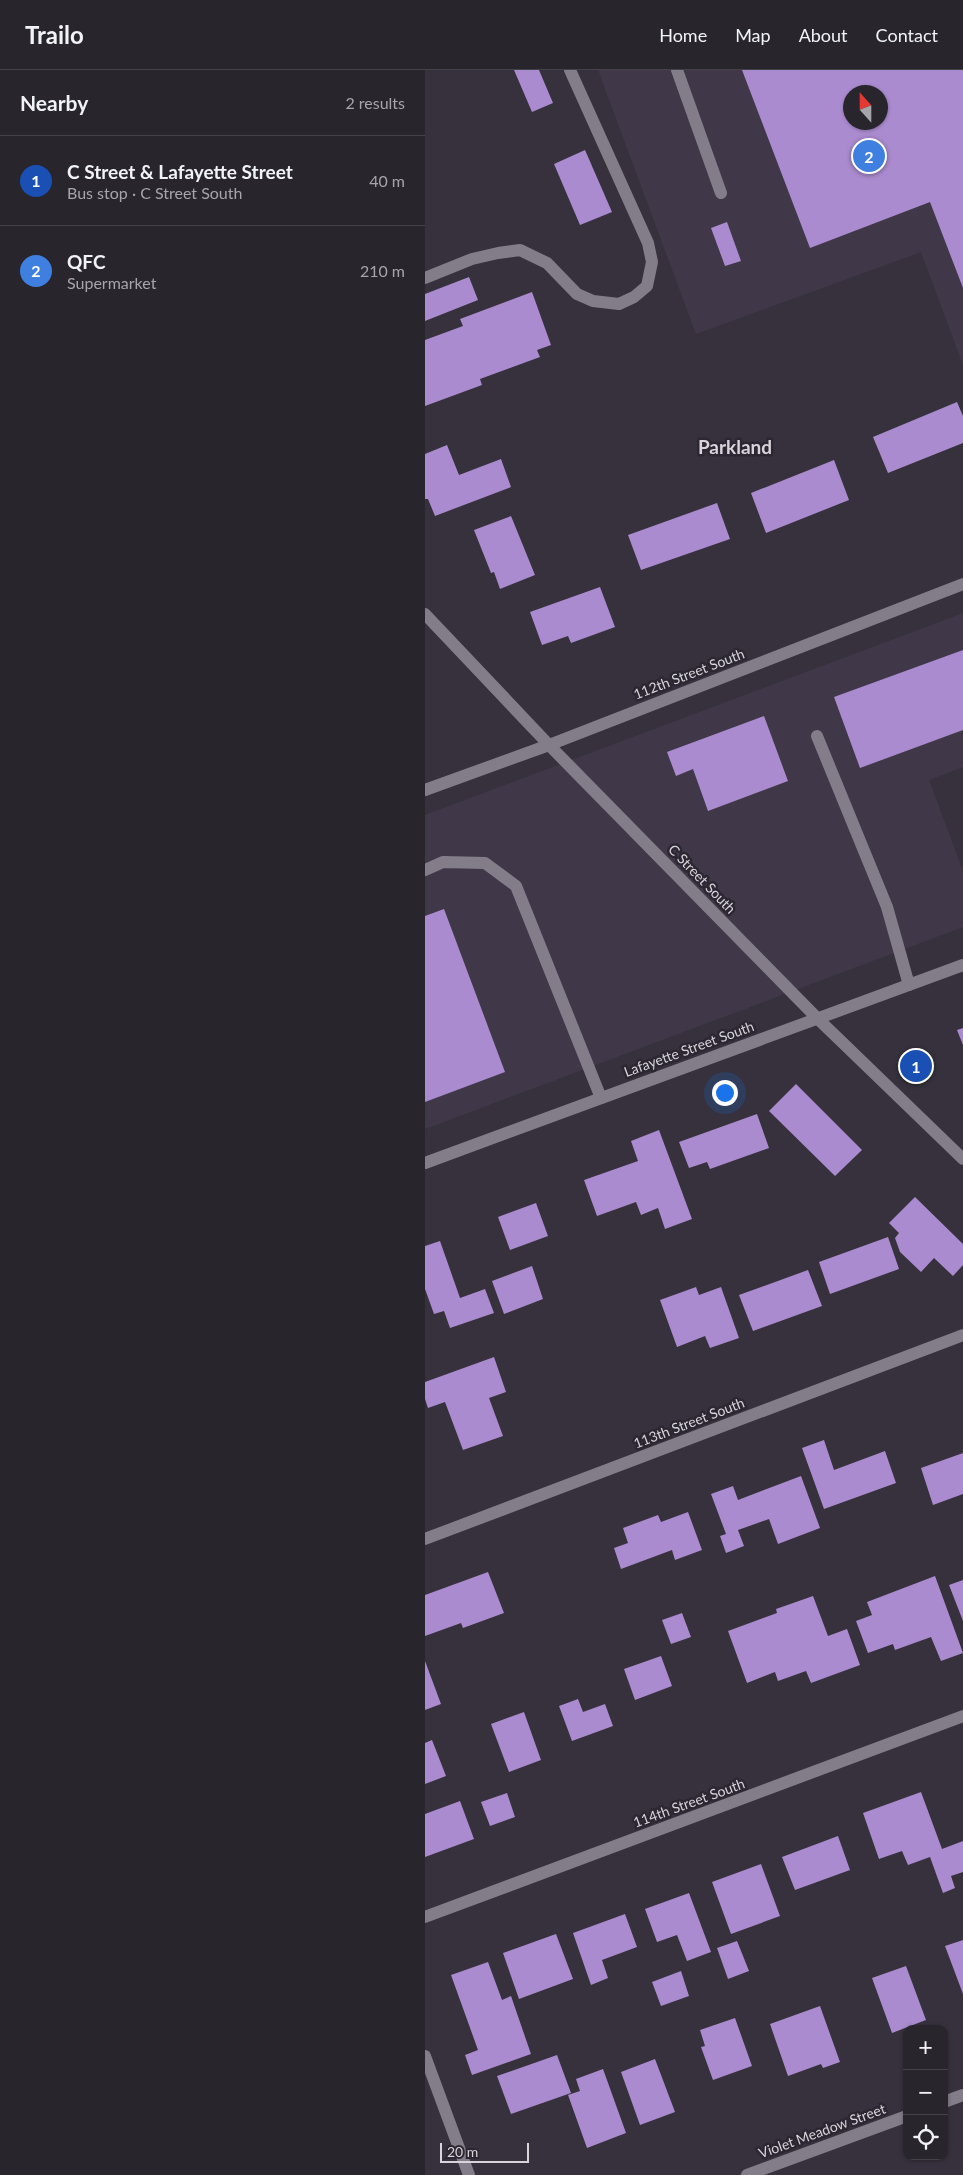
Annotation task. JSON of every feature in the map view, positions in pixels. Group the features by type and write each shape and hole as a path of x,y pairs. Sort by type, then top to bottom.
{"street":[{"path":"425,278 472,259 520,250 547,263 577,294 593,301 619,304 635,297 647,286 652,262 648,243 570,70"},
{"path":"677,70 721,193"},
{"name":"112th Street South","path":"425,790 549,745 963,584"},
{"name":"C Street South","path":"425,614 549,745 817,1018 963,1159"},
{"path":"817,736 887,907 909,985"},
{"path":"425,870 443,862 485,863 516,886 601,1098"},
{"name":"Lafayette Street South","path":"425,1163 963,965"},
{"name":"113th Street South","path":"425,1539 963,1335"},
{"name":"114th Street South","path":"425,1917 963,1716"},
{"path":"425,2056 469,2175"},
{"path":"948,2101 963,2095"},
{"name":"Violet Meadow Street","path":"747,2175 903,2117"}],"shaded area":[{"path":"598,70 963,70 963,365 921,252 696,334"},
{"path":"963,613 963,767 929,780 963,871 963,927 425,1129 425,815"}],"building":[{"path":"514,70 539,70 553,103 532,112"},
{"path":"742,70 963,70 963,288 930,202 810,248"},
{"path":"585,150 612,212 580,225 554,164"},
{"path":"727,222 741,261 725,266 711,228"},
{"path":"469,277 478,300 425,321 425,294"},
{"path":"532,292 551,345 537,350 540,357 480,379 482,385 425,406 425,340 463,326 460,319"},
{"path":"957,402 963,416 963,443 888,473 873,437"},
{"path":"447,445 459,475 501,459 511,487 435,516 428,499 425,499 425,454"},
{"path":"834,460 849,500 766,533 751,493"},
{"path":"717,503 730,539 641,570 628,535"},
{"path":"511,516 535,575 500,589 494,572 491,573 474,530"},
{"path":"600,587 615,627 571,643 568,636 542,645 530,612"},
{"path":"963,650 963,730 860,768 834,697"},
{"path":"764,716 788,781 708,811 693,769 676,776 667,752"},
{"path":"444,909 505,1072 425,1102 425,916"},
{"path":"963,1028 963,1045 957,1030"},
{"path":"796,1084 862,1150 835,1176 769,1111"},
{"path":"757,1114 769,1148 710,1169 707,1162 689,1168 679,1142"},
{"path":"659,1130 692,1219 665,1229 658,1208 641,1215 636,1202 597,1216 584,1180 638,1161 631,1141"},
{"path":"915,1197 963,1244 963,1265 953,1276 934,1258 921,1272 900,1252 895,1238 899,1233 889,1223"},
{"path":"536,1203 548,1236 510,1250 498,1217"},
{"path":"888,1237 899,1269 830,1294 819,1262"},
{"path":"440,1241 460,1298 485,1289 494,1313 450,1328 444,1311 434,1314 425,1289 425,1246"},
{"path":"532,1266 543,1299 504,1314 492,1281"},
{"path":"808,1270 822,1306 753,1331 739,1295"},
{"path":"696,1287 699,1295 721,1287 739,1338 710,1348 705,1336 677,1347 660,1300"},
{"path":"494,1357 506,1392 489,1398 503,1436 463,1450 445,1402 428,1408 425,1399 425,1382"},
{"path":"824,1440 834,1470 885,1451 896,1483 824,1509 802,1448"},
{"path":"963,1453 963,1494 933,1505 921,1468"},
{"path":"801,1476 820,1528 778,1544 769,1519 738,1530 744,1546 726,1553 720,1536 726,1534 711,1494 733,1486 738,1500"},
{"path":"688,1512 702,1550 675,1560 672,1550 621,1569 614,1548 628,1543 623,1528 658,1515 661,1522"},
{"path":"488,1572 504,1613 463,1628 461,1623 425,1636 425,1595"},
{"path":"935,1576 963,1653 941,1661 931,1637 895,1650 893,1644 868,1653 856,1621 872,1615 867,1602"},
{"path":"963,1580 963,1621 949,1585"},
{"path":"813,1596 828,1636 847,1629 860,1665 811,1683 806,1671 778,1681 775,1672 747,1683 728,1631 777,1613 776,1609"},
{"path":"682,1613 691,1637 671,1644 662,1620"},
{"path":"661,1656 672,1686 635,1700 624,1669"},
{"path":"425,1661 441,1704 425,1710"},
{"path":"578,1699 583,1712 605,1704 613,1726 572,1741 559,1706"},
{"path":"524,1712 541,1760 509,1772 491,1724"},
{"path":"432,1740 446,1776 425,1784 425,1743"},
{"path":"921,1792 942,1849 963,1841 963,1872 951,1876 955,1888 943,1893 930,1857 908,1865 902,1851 879,1859 863,1813"},
{"path":"507,1793 515,1817 490,1826 481,1802"},
{"path":"460,1801 474,1839 425,1857 425,1814"},
{"path":"838,1836 850,1870 795,1890 782,1857"},
{"path":"761,1864 780,1916 731,1934 712,1882"},
{"path":"689,1893 711,1952 687,1961 677,1935 657,1942 645,1909"},
{"path":"625,1914 637,1947 602,1960 608,1978 591,1985 573,1933"},
{"path":"556,1934 573,1979 519,1999 503,1953"},
{"path":"963,1940 963,1994 945,1946"},
{"path":"737,1941 749,1971 728,1979 717,1948"},
{"path":"488,1962 502,2000 511,1996 531,2054 472,2075 465,2055 478,2050 451,1975"},
{"path":"906,1966 926,2020 913,2025 903,2025 903,2029 892,2033 872,1978"},
{"path":"681,1971 689,1996 661,2006 652,1982"},
{"path":"820,2006 840,2062 823,2068 821,2064 788,2076 770,2024"},
{"path":"735,2018 752,2066 713,2080 701,2047 705,2046 700,2030"},
{"path":"557,2055 571,2093 511,2114 497,2076"},
{"path":"655,2059 675,2112 640,2125 621,2072"},
{"path":"603,2069 626,2133 587,2148 568,2095 580,2091 576,2079"}],"place":[{"name":"QFC","path":"869,156"},
{"name":"C Street & Lafayette Street","path":"916,1066"}],"district":[{"name":"Parkland","path":"735,447"}]}
